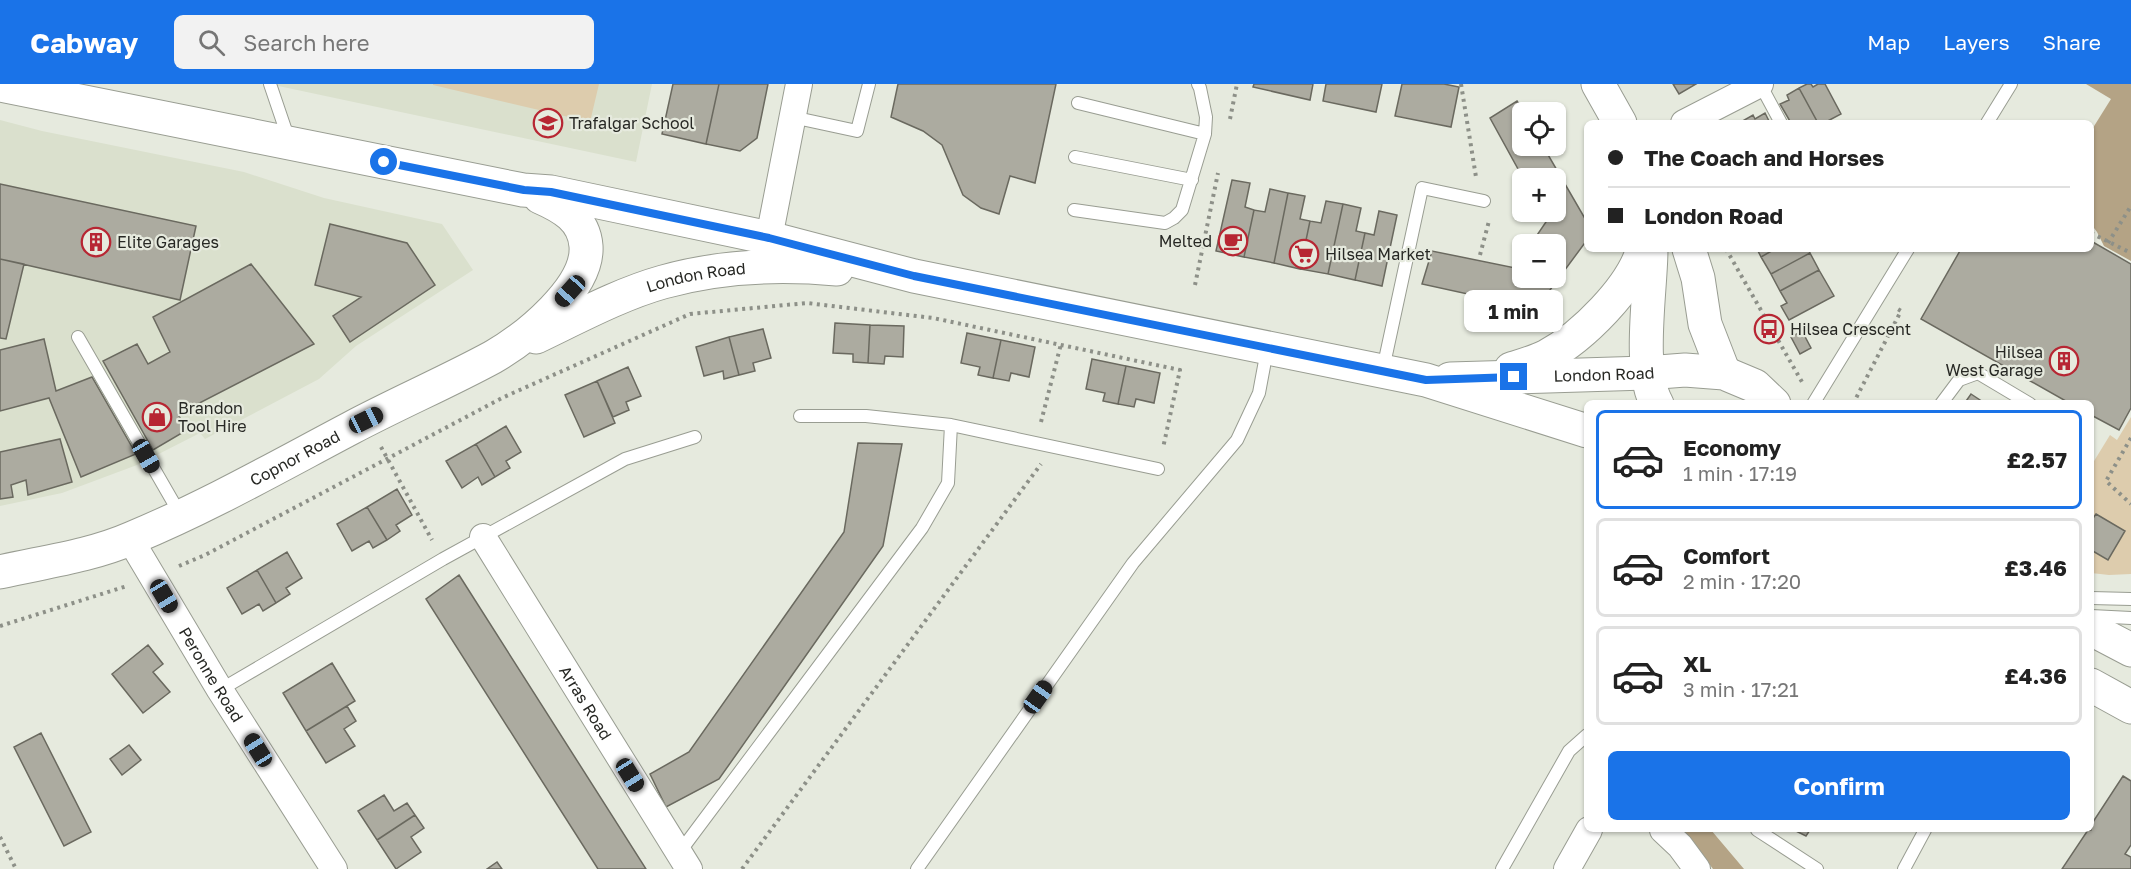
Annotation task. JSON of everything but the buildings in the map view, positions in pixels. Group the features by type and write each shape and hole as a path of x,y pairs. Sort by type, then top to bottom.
{"main road":[{"path":"1598,84 1618,120"},
{"path":"0,85 524,190"},
{"name":"London Road","path":"524,190 551,192 769,238 914,276 1426,380 1584,430"},
{"name":"Copnor Road","path":"0,572 79,555 130,539 201,506 495,356 534,327 557,306 570,291 585,262 586,243 581,225 564,209 524,190"},
{"name":"London Road","path":"1426,380 1505,371 1532,363 1550,354 1590,323 1617,294 1637,266 1642,252"},
{"path":"1651,252 1646,373 1655,400"},
{"path":"1690,252 1698,278 1705,324 1724,373"},
{"name":"London Road","path":"495,356 629,294 660,282 699,273 753,268 820,268 914,276"},
{"name":"London Road","path":"1426,380 1646,373 1685,369 1724,373 1755,386 1770,400"},
{"path":"2094,631 2131,650"},
{"path":"2094,687 2131,707"}],"street":[{"path":"769,238 799,84"},
{"path":"1690,120 1760,84"},
{"name":"Arras Road","path":"483,537 684,861"},
{"name":"Peronne Road","path":"130,539 220,690 334,869"},
{"path":"1567,869 1588,832"},
{"path":"1665,832 1680,846 1697,869"}],"lane":[{"path":"270,84 290,144"},
{"path":"792,117 857,131 869,84"},
{"path":"1074,210 1165,223 1182,210 1205,134 1206,117 1198,84"},
{"path":"1760,84 1779,120"},
{"path":"1989,120 2011,84"},
{"path":"1078,103 1205,134"},
{"path":"1075,157 1192,180"},
{"path":"1383,371 1422,188 1484,201"},
{"path":"1815,400 1906,252"},
{"path":"78,337 180,515"},
{"path":"917,869 1133,563 1237,440 1259,393 1267,348"},
{"path":"1944,400 1959,380 1978,373 2023,400"},
{"path":"800,416 866,416 951,425 1158,469"},
{"path":"684,861 922,528 948,483 951,425"},
{"path":"220,690 443,559 625,459 695,437"},
{"path":"2094,598 2131,599"},
{"path":"2094,616 2131,618"},
{"path":"1502,869 1569,752 1584,738"},
{"path":"1760,832 1817,869"},
{"path":"1904,869 1924,832"}],"path":[{"path":"1228,129 1237,84"},
{"path":"1461,84 1476,179"},
{"path":"1195,285 1221,162"},
{"path":"2108,243 2131,206"},
{"path":"1480,255 1491,212"},
{"path":"2094,235 2131,254"},
{"path":"1728,252 1811,400"},
{"path":"0,626 117,590 205,555 504,397 690,314 807,303 933,318 1180,370 1158,469"},
{"path":"1854,400 1901,311 1892,305"},
{"path":"742,869 1045,459 1035,444 1061,344"},
{"path":"366,420 443,559"},
{"path":"2131,438 2106,481 2131,504"},
{"path":"0,837 15,869"}],"shaded area":[{"name":"Trafalgar School","path":"269,84 652,84 636,162"},
{"path":"433,84 599,84 590,122"},
{"path":"2086,84 2131,84 2131,261 2104,246 2094,228 2094,126 2111,99"},
{"path":"0,120 42,131 244,172 324,198 442,224 473,270 356,346 319,379 205,439 200,433 137,465 62,493 0,506"},
{"path":"2131,417 2131,574 2094,573 2094,461 2110,435 2117,440"},
{"path":"1685,832 1713,832 1744,869 1713,869"}],"place":[{"name":"Trafalgar School","path":"548,123"},
{"name":"Melted","path":"1233,241"},
{"name":"Elite Garages","path":"96,242"},
{"name":"Hilsea Market","path":"1304,254"},
{"name":"Hilsea Crescent","path":"1769,329"},
{"name":"Hilsea West Garage","path":"2064,361"},
{"name":"Brandon Tool Hire","path":"157,417"}],"route":[{"path":"384,162 524,190 551,192 769,238 914,276 1426,380 1514,377"}]}
